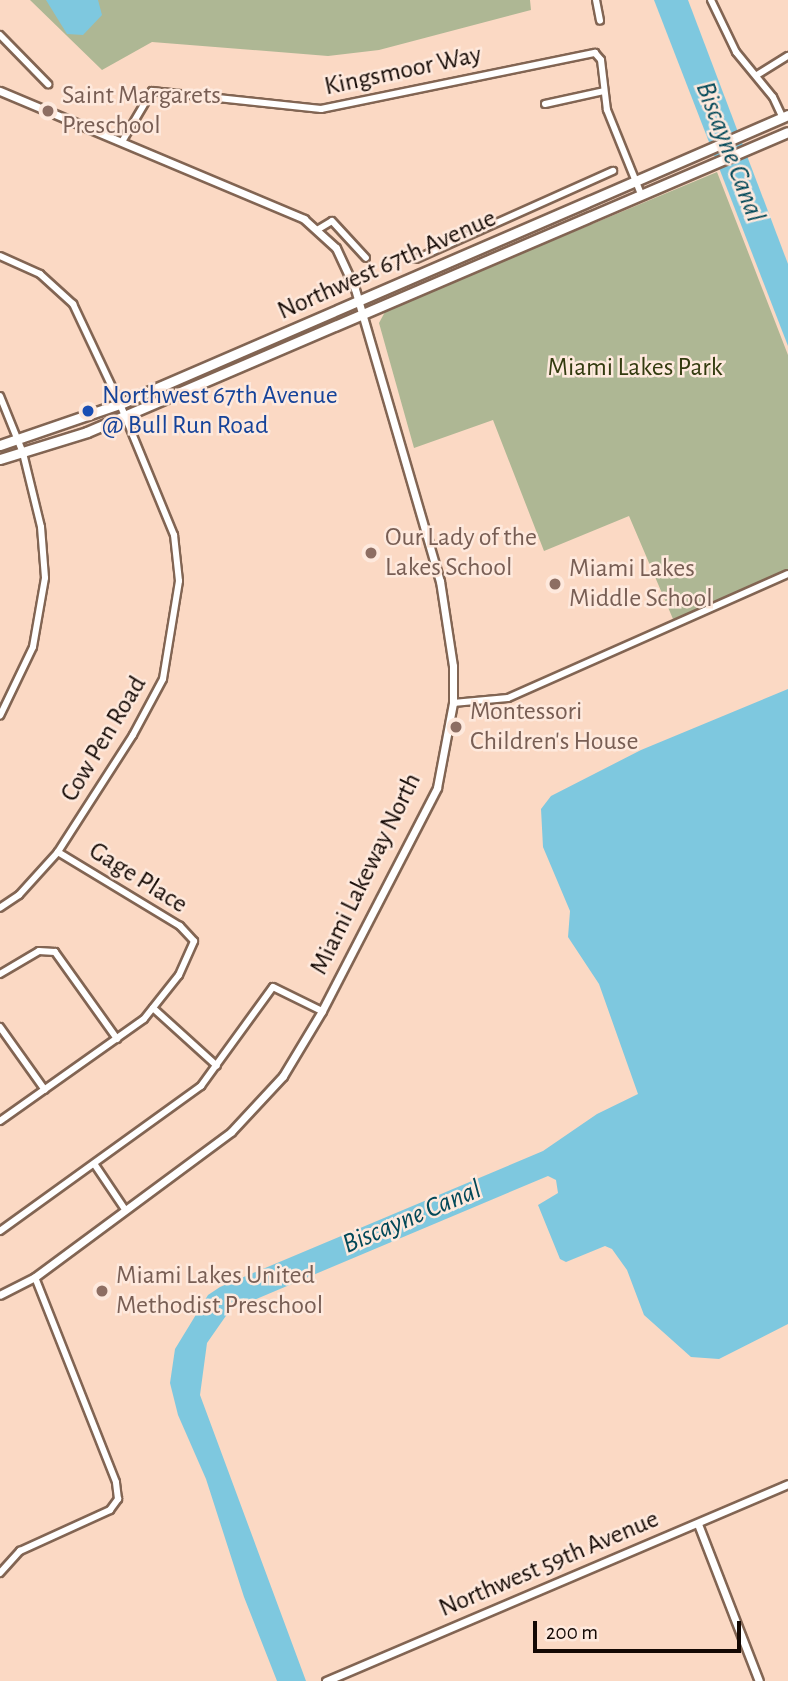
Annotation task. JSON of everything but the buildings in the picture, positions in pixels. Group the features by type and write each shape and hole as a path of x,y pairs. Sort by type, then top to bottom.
{"main road":[{"name":"Northwest 67th Avenue","path":"0,445 120,404 496,240 786,118"},
{"path":"768,139 786,118"},
{"name":"Northwest 67th Avenue","path":"0,458 23,453 126,415 788,132"},
{"path":"496,240 502,252"}],"street":[{"path":"596,0 600,21"},
{"path":"711,0 736,52 757,75 786,118"},
{"path":"0,34 48,84"},
{"name":"Kingsmoor Way","path":"123,140 143,101 152,91 163,89 321,109 583,52 595,53 601,60 607,110 642,194"},
{"path":"757,75 788,56"},
{"name":"Miami Lakeway North","path":"0,91 123,140 304,219 317,230 347,267 440,581 451,642 453,704 437,788 322,1011 283,1076 247,1120 124,1208 35,1277 0,1295"},
{"path":"545,104 604,91"},
{"path":"416,259 612,172"},
{"path":"317,230 332,220 366,258"},
{"name":"Cow Pen Road","path":"0,256 40,274 73,304 126,415 174,535 179,581 176,619 163,679 133,735 58,852 19,895 0,908"},
{"path":"0,396 20,440 43,536 43,606 29,662 0,716"},
{"path":"453,704 508,698 788,574"},
{"name":"Gage Place","path":"58,852 180,926 194,941 179,975 153,1008"},
{"path":"0,974 39,951 55,952 117,1039"},
{"path":"0,1231 201,1086 273,987 322,1011"},
{"path":"0,1121 117,1039 153,1008 217,1066"},
{"path":"0,1027 45,1090"},
{"path":"95,1165 124,1208"},
{"path":"0,1573 20,1551 110,1510 118,1499 116,1482 35,1277"},
{"path":"786,1485 788,1495"},
{"name":"Northwest 59th Avenue","path":"326,1681 786,1485"},
{"path":"698,1524 759,1681"}],"green space":[{"path":"30,0 530,0 531,10 379,50 328,56 152,42 102,70"},
{"name":"Miami Lakes Park","path":"717,172 788,355 788,574 673,619 629,516 544,551 493,420 414,448 379,323 386,310"}],"water":[{"path":"46,0 98,0 102,15 83,35 67,34"},
{"name":"Biscayne Canal","path":"654,0 688,0 788,264 788,346"},
{"name":"Biscayne Canal","path":"788,689 788,1324 719,1359 691,1357 644,1315 627,1270 612,1249 605,1246 566,1262 560,1259 538,1205 558,1193 556,1180 548,1176 230,1310 207,1343 200,1395 306,1681 277,1681 244,1597 206,1479 178,1415 170,1383 175,1349 208,1295 220,1287 543,1151 597,1114 638,1094 599,984 568,937 570,911 543,847 541,809 551,796 641,750"}],"place":[{"name":"Saint Margarets Preschool","path":"48,111"},
{"name":"Northwest 67th Avenue @ Bull Run Road","path":"88,411"},
{"name":"Our Lady of the Lakes School","path":"371,553"},
{"name":"Miami Lakes Middle School","path":"555,584"},
{"name":"Montessori Children's House","path":"456,727"},
{"name":"Miami Lakes United Methodist Preschool","path":"102,1291"}]}
